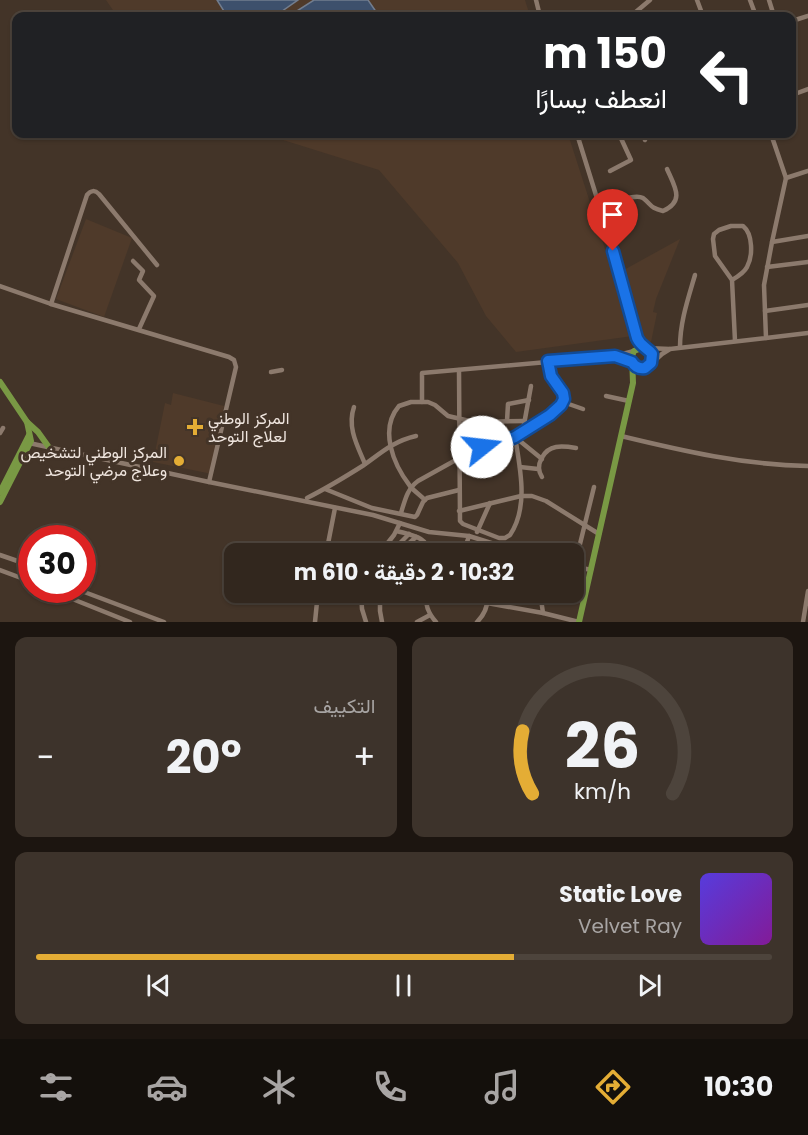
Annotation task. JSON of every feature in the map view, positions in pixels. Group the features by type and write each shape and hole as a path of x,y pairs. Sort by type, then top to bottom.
{"main road":[{"path":"579,622 633,383 632,356 640,349 652,354 649,365 633,383"},
{"path":"633,362 639,368 649,365"},
{"path":"0,382 27,422 48,446"},
{"path":"0,502 28,443 30,434 27,422"},
{"path":"0,492 28,443"}],"street":[{"path":"636,12 650,0"},
{"path":"579,138 640,349"},
{"path":"610,171 631,159 621,138"},
{"path":"766,338 764,285 786,178 772,138"},
{"path":"600,207 638,196 654,209 663,212 674,205 677,197 675,186 667,169"},
{"path":"786,178 808,171"},
{"path":"51,304 89,192 99,194 157,265"},
{"path":"732,280 747,268 751,256 749,231 746,227 738,225 719,230 714,234 713,239 716,256 732,280 735,341"},
{"path":"772,242 808,236"},
{"path":"134,261 144,273 139,280 154,296 139,330"},
{"path":"767,267 808,262"},
{"path":"680,347 683,316 695,275"},
{"path":"0,286 51,304 229,357 236,362 209,482"},
{"path":"765,311 808,304"},
{"path":"422,402 422,373 615,356 640,349 670,349 808,333"},
{"path":"649,365 670,349"},
{"path":"615,356 633,362"},
{"path":"401,513 405,497 418,481 459,458 515,437 550,415 563,402 563,393 551,376 548,361"},
{"path":"271,372 282,370"},
{"path":"459,370 459,511 461,523 502,538 510,535 519,519 520,466 515,437"},
{"path":"524,430 531,386"},
{"path":"606,396 629,401"},
{"path":"507,421 508,404 529,400"},
{"path":"563,402 583,409"},
{"path":"424,500 411,487 390,446 390,420 399,406 404,403 432,404 445,414 474,422 525,421"},
{"path":"354,407 351,425 365,464"},
{"path":"474,422 487,446"},
{"path":"307,498 365,464 390,446 403,439 416,436"},
{"path":"621,436 686,452 756,464 808,466"},
{"path":"515,437 542,459"},
{"path":"28,443 372,515 429,532 472,537 491,543"},
{"path":"542,477 538,469 539,464 549,450 553,447 576,448"},
{"path":"520,466 538,469"},
{"path":"581,543 594,487"},
{"path":"325,489 372,508 416,516 424,500 430,496 459,490"},
{"path":"459,511 521,496 539,498 599,534"},
{"path":"469,543 478,530 490,503"},
{"path":"328,543 335,508"},
{"path":"388,543 400,523"},
{"path":"397,531 427,543"},
{"path":"402,543 409,534"},
{"path":"407,543 416,537"},
{"path":"0,555 18,561"},
{"path":"584,568 591,570"},
{"path":"0,570 18,577"},
{"path":"803,622 808,591"},
{"path":"96,596 164,622"},
{"path":"82,603 130,622"},
{"path":"315,622 317,603"},
{"path":"362,603 366,622"},
{"path":"379,603 382,622"},
{"path":"426,603 430,615 436,622"},
{"path":"479,621 487,603 579,622"},
{"path":"542,603 543,613"},
{"path":"417,622 430,615"}],"shaded area":[{"path":"106,0 525,0 529,12 114,12"},
{"path":"277,138 569,138 633,336 516,352 486,316 458,263 379,170"},
{"path":"86,219 132,238 104,317 56,299"},
{"path":"680,239 656,299 653,312 657,313 651,342 644,339 622,271"},
{"path":"173,393 224,406 212,474 153,462 165,403 171,405"}],"water":[{"path":"217,0 298,0 281,12 224,12"},
{"path":"314,0 368,0 376,12 295,12"}],"place":[{"name":"المركز الوطني لعلاج التوحد","path":"195,427"},
{"name":"المركز الوطني لتشخيص وعلاج مرضي التوحد","path":"179,461"}],"route":[{"path":"482,447 515,437 550,415 561,405 564,399 563,393 551,376 548,361 615,356 632,362 639,368 649,366 652,354 642,346 637,338 613,251"}]}
